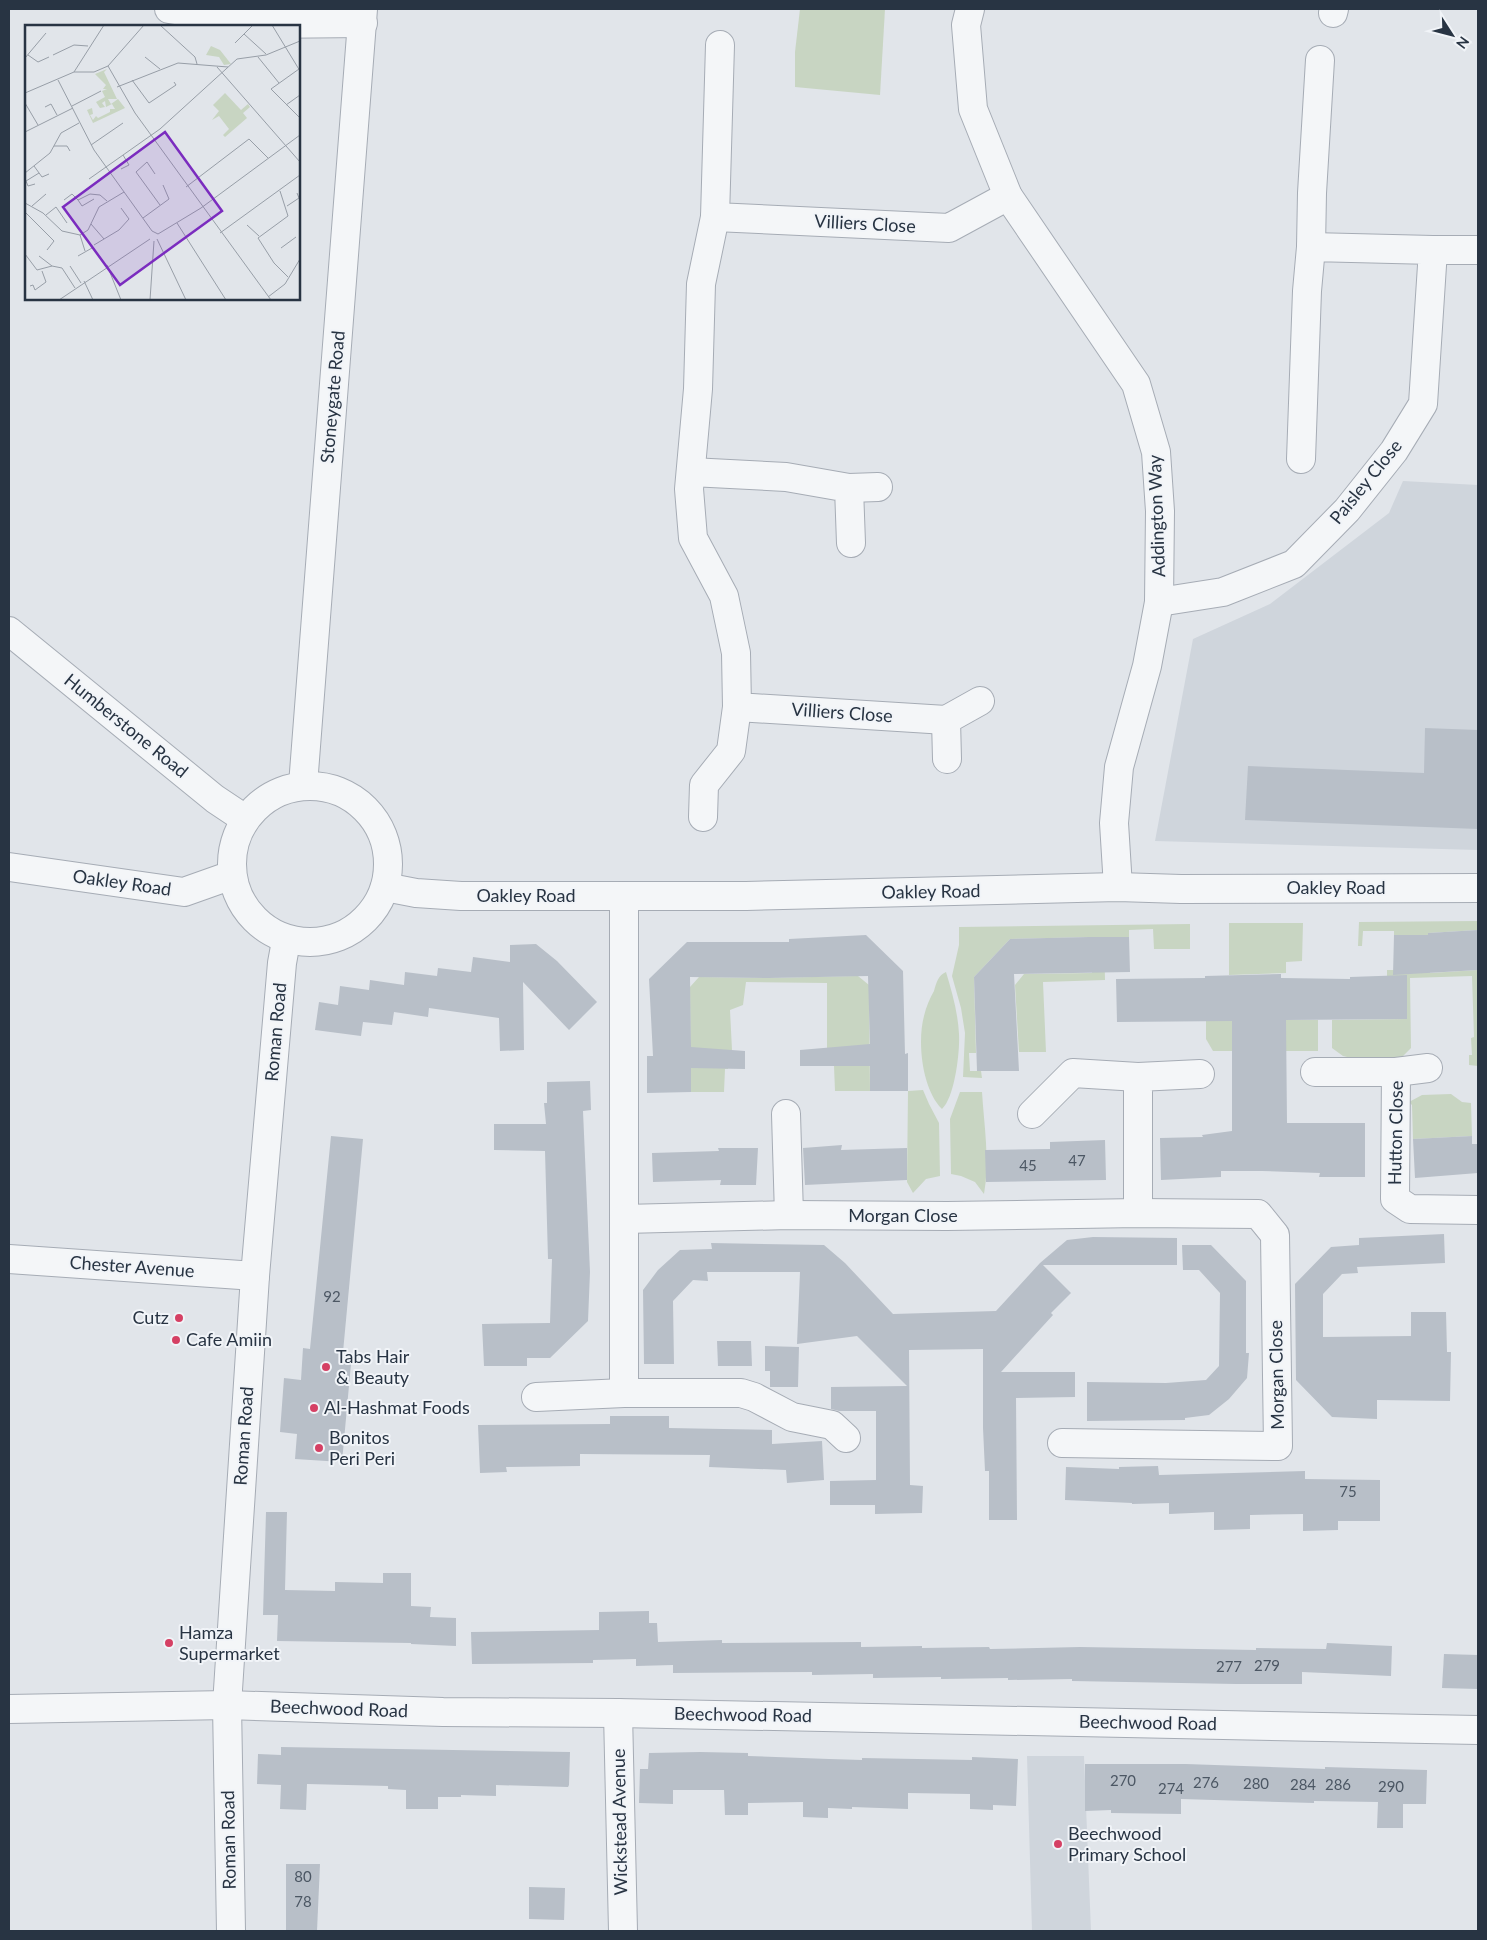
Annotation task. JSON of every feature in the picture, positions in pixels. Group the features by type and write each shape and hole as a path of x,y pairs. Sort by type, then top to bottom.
{"street":[{"path":"169,9 262,24 363,16"},
{"name":"Addington Way","path":"970,9 966,25 973,109 1008,196 1136,384 1156,452 1160,511 1159,602 1147,666 1119,767 1114,823 1118,887"},
{"name":"Stoneygate Road","path":"302,785 363,16"},
{"path":"703,817 704,785 731,751 737,707 736,653 724,596 693,538 689,489 698,389 701,284 715,217 720,45"},
{"path":"1301,459 1307,292 1320,60"},
{"name":"Villiers Close","path":"715,217 949,228 1008,196"},
{"path":"1311,246 1478,250"},
{"name":"Paisley Close","path":"1159,602 1223,592 1294,564 1348,510 1394,451 1422,404 1433,250"},
{"path":"690,472 786,477 849,488 878,487"},
{"path":"849,488 850,543"},
{"name":"Humberstone Road","path":"9,631 215,800 245,819"},
{"path":"947,759 946,720 980,701"},
{"name":"Villiers Close","path":"737,707 946,720"},
{"path":"302,785 328,787 352,797 371,814 384,836 388,861 385,886 374,909 357,926 336,938 311,942 286,941 267,929 250,915 239,897 232,875 232,856 236,836 245,819 261,802 280,790 302,785"},
{"name":"Oakley Road","path":"9,867 184,892 232,875"},
{"name":"Oakley Road","path":"385,886 416,893 461,896 746,896 1118,887 1181,889 1478,888"},
{"path":"624,896 624,1393"},
{"name":"Roman Road","path":"231,1931 227,1705 255,1276 282,963 286,941"},
{"name":"Hutton Close","path":"1315,1072 1396,1072 1428,1068"},
{"name":"Hutton Close","path":"1396,1072 1395,1198 1410,1209 1478,1210"},
{"path":"1032,1114 1072,1073 1138,1077 1200,1074"},
{"path":"1138,1077 1138,1212"},
{"path":"786,1114 789,1215"},
{"name":"Morgan Close","path":"624,1219 789,1215 946,1216 1138,1212 1258,1214 1276,1235 1278,1446 1062,1443"},
{"name":"Chester Avenue","path":"9,1259 255,1276"},
{"path":"536,1397 624,1393 741,1393 754,1397 792,1417 832,1425 846,1438"},
{"name":"Beechwood Road","path":"9,1709 227,1705 442,1712 618,1713 1478,1730"},
{"name":"Wickstead Avenue","path":"618,1713 623,1931"}],"shaded area":[{"path":"1403,481 1478,485 1478,850 1155,841 1193,639 1270,604 1389,513"},
{"name":"Beechwood Primary School","path":"1027,1756 1084,1756 1091,1931 1032,1931"}],"green space":[{"path":"800,9 885,9 880,95 795,87 795,52"},
{"path":"1478,921 1478,930 1428,933 1430,973 1478,970 1478,1066 1469,1065 1469,1055 1472,1055 1471,1038 1474,1037 1472,976 1410,978 1411,1048 1402,1057 1351,1058 1343,1056 1332,1048 1332,1020 1407,1019 1407,978 1387,978 1387,970 1411,970 1418,935 1394,935 1394,931 1363,931 1362,946 1358,946 1359,922"},
{"path":"1229,923 1303,923 1302,961 1286,962 1286,973 1229,975"},
{"path":"1190,924 1190,949 1154,949 1153,929 1129,930 1129,937 1104,937 1105,980 1043,982 1046,1052 1019,1052 1015,985 1024,974 1092,973 1092,937 1010,939 974,977 976,1053 969,1053 970,1071 981,1071 982,1078 963,1077 965,1033 961,1008 952,976 959,945 959,927"},
{"path":"946,972 956,1010 959,1042 953,1084 947,1103 942,1109 935,1100 926,1078 921,1052 921,1039 927,1006 938,980"},
{"path":"858,976 869,985 870,1091 835,1091 834,1066 830,1066 830,1048 827,1048 827,983 746,982 743,1005 730,1010 732,1050 728,1050 728,1069 725,1069 724,1092 691,1092 690,987 699,977"},
{"path":"1318,1020 1318,1051 1213,1051 1206,1039 1206,1021"},
{"path":"923,1090 939,1123 940,1176 926,1179 913,1193 907,1182 908,1091"},
{"path":"960,1092 982,1092 987,1156 984,1194 975,1182 951,1174 950,1119"},
{"path":"1451,1094 1462,1102 1471,1103 1472,1136 1413,1139 1412,1105 1409,1102 1422,1095"}],"building":[{"path":"1425,728 1478,730 1478,829 1245,820 1248,766 1424,773"},
{"path":"1478,930 1478,970 1393,975 1394,935 1428,935 1428,933"},
{"path":"866,935 903,971 905,1054 908,1053 908,1091 870,1091 870,1066 800,1066 800,1050 870,1044 868,976 690,977 691,1047 745,1051 745,1069 691,1068 691,1092 647,1093 647,1056 653,1056 649,979 687,942 789,942 789,939"},
{"path":"1129,937 1130,972 1014,974 1019,1071 977,1071 974,977 1010,939"},
{"path":"536,944 557,961 597,1002 569,1030 523,982 524,1050 500,1051 499,1018 429,1008 428,1017 394,1012 392,1025 363,1022 361,1036 315,1030 319,1002 338,1005 340,986 369,990 370,980 404,985 405,972 437,976 438,968 471,972 473,957 510,962 510,945"},
{"path":"1281,974 1281,978 1350,979 1350,977 1407,975 1407,1019 1286,1020 1287,1123 1365,1123 1365,1177 1319,1177 1320,1173 1221,1171 1221,1177 1161,1180 1160,1138 1203,1137 1202,1135 1232,1131 1232,1021 1117,1022 1116,979 1205,978 1205,976"},
{"path":"590,1081 591,1110 583,1111 590,1272 588,1321 550,1358 527,1358 527,1366 484,1366 482,1324 550,1323 552,1259 548,1259 545,1151 494,1150 494,1124 546,1124 544,1103 547,1103 547,1082"},
{"path":"331,1136 363,1139 343,1352 352,1353 342,1462 295,1459 297,1434 280,1432 284,1378 301,1380 303,1348 310,1349"},
{"path":"1472,1136 1472,1144 1478,1144 1478,1173 1415,1178 1413,1139"},
{"path":"1105,1140 1106,1180 986,1182 985,1150 1050,1149 1050,1142"},
{"path":"842,1145 841,1150 907,1148 907,1180 805,1185 803,1148"},
{"path":"718,1148 758,1148 756,1185 720,1185 721,1180 653,1182 652,1153 719,1151"},
{"path":"1444,1234 1445,1263 1357,1267 1358,1273 1342,1274 1323,1294 1323,1337 1411,1336 1411,1312 1446,1312 1447,1352 1451,1352 1450,1401 1377,1400 1377,1419 1332,1417 1296,1380 1295,1284 1331,1247 1359,1245 1359,1238"},
{"path":"1093,1237 1177,1238 1177,1265 1043,1265 1071,1293 1051,1313 1053,1315 1001,1372 1075,1372 1075,1397 1016,1398 1017,1520 989,1520 989,1471 985,1471 983,1428 983,1349 909,1350 910,1485 923,1486 922,1513 875,1514 875,1505 830,1505 830,1481 876,1480 876,1411 839,1411 831,1409 831,1387 907,1386 857,1336 797,1344 800,1272 707,1272 708,1281 693,1280 673,1301 674,1364 644,1364 643,1290 658,1270 680,1250 712,1249 711,1243 824,1245 845,1263 893,1314 996,1311 1040,1263 1067,1240"},
{"path":"1182,1245 1211,1245 1246,1281 1246,1353 1249,1353 1247,1378 1229,1399 1209,1415 1185,1418 1185,1420 1087,1421 1087,1382 1166,1383 1206,1380 1219,1366 1220,1293 1199,1270 1183,1270"},
{"path":"717,1341 751,1341 752,1366 718,1366"},
{"path":"765,1346 799,1347 798,1387 770,1387 770,1371 765,1371"},
{"path":"610,1416 669,1416 669,1428 772,1430 772,1444 822,1441 824,1480 787,1483 786,1470 709,1467 710,1455 580,1454 580,1466 506,1467 507,1472 480,1473 478,1425 610,1424"},
{"path":"1158,1466 1159,1475 1305,1471 1305,1479 1380,1480 1380,1521 1338,1521 1338,1530 1303,1531 1303,1514 1250,1515 1250,1529 1214,1530 1214,1512 1169,1514 1169,1503 1132,1504 1065,1500 1066,1467 1119,1469 1119,1467"},
{"path":"266,1512 287,1512 285,1590 335,1591 335,1582 383,1583 383,1573 411,1573 411,1606 431,1607 430,1617 456,1618 456,1646 411,1643 277,1641 278,1615 263,1615"},
{"path":"649,1611 649,1623 657,1623 658,1642 722,1640 722,1643 861,1642 861,1647 989,1647 990,1649 1080,1647 1256,1650 1256,1648 1326,1649 1327,1643 1392,1646 1391,1676 1302,1672 1302,1684 1236,1684 1072,1681 1072,1679 873,1678 873,1674 812,1675 812,1672 673,1673 673,1665 636,1666 636,1659 593,1660 593,1663 472,1664 471,1632 599,1630 599,1612"},
{"path":"1444,1654 1478,1655 1478,1689 1442,1688"},
{"path":"281,1747 570,1752 569,1785 568,1787 496,1785 496,1796 461,1795 461,1797 438,1797 438,1809 406,1809 406,1790 388,1789 388,1786 307,1784 306,1810 280,1809 281,1785 257,1784 258,1754 281,1755"},
{"path":"649,1753 748,1753 748,1756 862,1760 862,1758 972,1760 972,1757 1018,1759 1016,1806 993,1805 993,1810 970,1809 970,1794 908,1793 908,1809 828,1808 828,1818 803,1817 803,1802 748,1803 748,1815 725,1815 724,1790 673,1790 673,1804 639,1803 640,1769 648,1769"},
{"path":"1085,1764 1186,1764 1325,1769 1325,1767 1427,1770 1426,1804 1403,1804 1403,1828 1377,1828 1378,1802 1314,1801 1314,1803 1181,1799 1181,1814 1111,1813 1111,1810 1085,1811"},
{"path":"286,1864 320,1864 317,1931 286,1931"},
{"path":"529,1887 565,1888 564,1920 529,1919"}],"place":[{"name":"Cutz","path":"179,1318"},
{"name":"Cafe Amiin","path":"176,1340"},
{"name":"Tabs Hair & Beauty","path":"326,1367"},
{"name":"Al-Hashmat Foods","path":"314,1408"},
{"name":"Bonitos Peri Peri","path":"319,1448"},
{"name":"Hamza Supermarket","path":"169,1643"},
{"name":"Beechwood Primary School","path":"1058,1844"}]}
